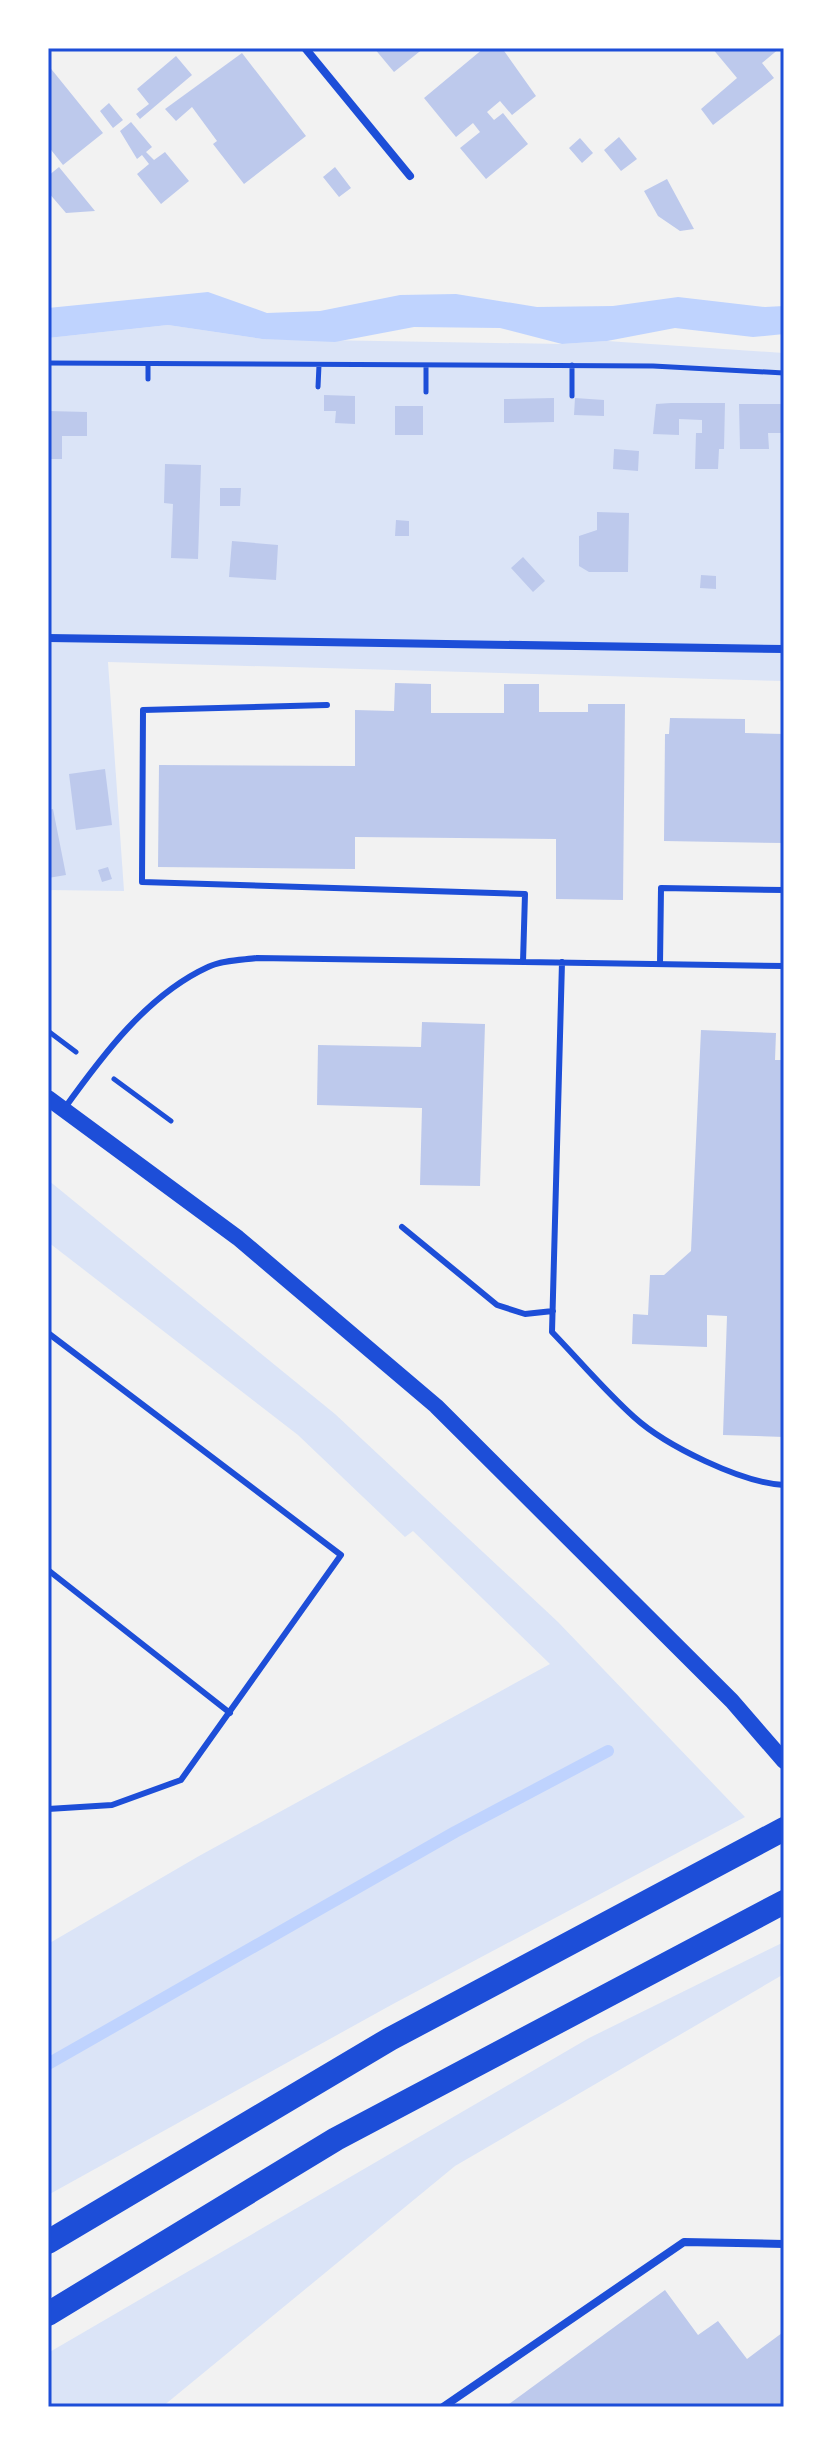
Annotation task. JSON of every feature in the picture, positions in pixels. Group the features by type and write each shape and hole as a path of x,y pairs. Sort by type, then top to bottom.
{"highway":[{"path":"48,2242 390,2039 784,1829"},
{"path":"48,2314 336,2139 784,1902"}],"main road":[{"path":"48,1098 238,1238 436,1406 732,1701 784,1761"}],"street":[{"path":"305,48 410,176"},
{"path":"48,638 784,649"},
{"path":"443,2407 684,2242 784,2244"}],"lane":[{"path":"327,705 143,710 142,882 525,894 523,962"},
{"path":"660,964 661,888 784,890"},
{"path":"64,1109 92,1070 168,990 211,965 257,958 784,966"},
{"path":"562,962 552,1332 636,1419 716,1466 765,1484 784,1485"},
{"path":"402,1227 497,1305 525,1314 553,1311"},
{"path":"48,1333 341,1555 181,1780 112,1805 48,1809"},
{"path":"48,1570 230,1713"}],"path":[{"path":"48,363 572,365 784,373"},
{"path":"148,365 148,379"},
{"path":"318,387 319,365"},
{"path":"426,365 426,392"},
{"path":"572,365 572,396"}],"shaded area":[{"path":"168,325 262,339 562,344 607,341 784,353 784,681 108,662 124,891 48,890 48,338"},
{"path":"48,1180 335,1414 558,1622 745,1817 393,2004 48,2195 48,1944 199,1856 550,1664 413,1531 405,1537 298,1435 48,1242"},
{"path":"784,1942 784,1974 455,2166 162,2407 48,2407 48,2353 589,2038"}],"water":[{"path":"208,292 267,313 320,311 400,295 456,294 537,307 613,306 678,297 765,307 784,306 784,334 753,337 675,328 607,341 562,344 500,328 414,327 335,342 262,339 168,325 48,338 48,308"}],"building":[{"path":"374,48 424,48 394,72"},
{"path":"484,48 502,48 536,96 512,115 500,101 487,112 494,120 503,113 528,144 486,179 460,148 480,132 473,123 456,137 424,98"},
{"path":"712,48 780,48 762,63 774,78 713,125 701,109 737,78"},
{"path":"242,53 306,136 244,184 213,144 217,141 192,107 176,121 165,109"},
{"path":"176,56 192,75 140,119 136,114 149,104 137,89"},
{"path":"48,65 103,133 63,165 48,146"},
{"path":"109,103 123,120 113,128 100,111"},
{"path":"131,122 152,147 146,152 154,160 165,152 189,181 161,204 137,174 149,164 142,155 137,159 120,131"},
{"path":"619,137 637,159 621,171 604,150"},
{"path":"580,138 593,153 582,163 569,148"},
{"path":"59,167 95,211 66,213 48,192 48,176"},
{"path":"335,167 351,188 339,197 323,177"},
{"path":"667,179 694,229 680,231 658,216 644,191"},
{"path":"324,395 355,396 355,424 335,423 336,411 324,411"},
{"path":"554,398 554,422 504,423 504,399"},
{"path":"575,398 604,400 604,416 574,415"},
{"path":"725,403 724,449 719,449 718,469 695,469 696,433 702,433 702,420 679,419 679,435 653,434 656,404"},
{"path":"739,404 784,404 784,433 768,433 769,449 740,449"},
{"path":"395,406 423,406 423,435 395,435"},
{"path":"48,411 87,412 87,436 62,436 62,459 48,459"},
{"path":"614,449 639,451 638,471 613,469"},
{"path":"165,464 201,465 198,559 171,558 173,504 164,503"},
{"path":"220,488 241,488 240,506 220,506"},
{"path":"597,512 629,513 628,572 589,572 579,566 579,536 597,530"},
{"path":"396,520 409,521 409,536 395,536"},
{"path":"232,541 278,545 276,580 229,577"},
{"path":"523,557 545,581 533,592 511,568"},
{"path":"701,575 716,576 716,589 700,588"},
{"path":"395,683 431,684 431,713 504,713 504,684 539,684 539,712 588,712 588,704 625,704 623,900 556,899 556,839 355,837 355,869 158,867 159,765 355,766 355,710 394,711"},
{"path":"670,718 745,719 745,733 784,734 784,843 664,841 665,734 669,734"},
{"path":"105,769 112,825 76,830 69,774"},
{"path":"53,809 66,875 48,878 48,810"},
{"path":"108,867 112,879 102,882 98,870"},
{"path":"422,1022 485,1024 480,1186 420,1185 422,1108 317,1105 318,1045 421,1047"},
{"path":"701,1030 776,1033 775,1060 784,1060 784,1437 723,1435 727,1316 707,1315 707,1347 632,1344 633,1314 648,1315 650,1275 664,1275 691,1251"},
{"path":"665,2290 698,2335 718,2321 747,2359 782,2333 784,2405 505,2407"}],"waterway":[{"path":"48,2064 455,1832 608,1751"}]}
